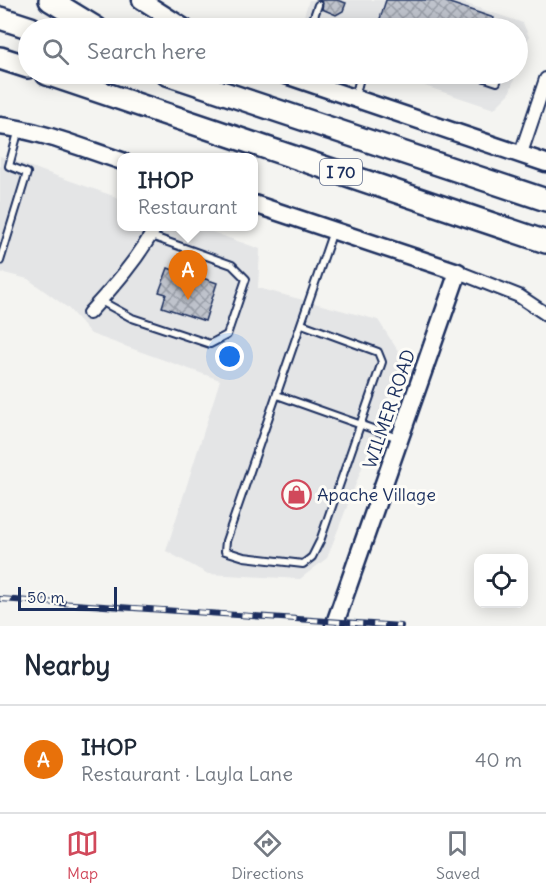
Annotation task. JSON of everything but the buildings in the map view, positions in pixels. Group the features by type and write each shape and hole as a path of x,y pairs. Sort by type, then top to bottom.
{"highway":[{"path":"50,0 80,18"},
{"path":"0,18 18,24"},
{"path":"0,58 18,64"},
{"name":"I 70","path":"77,84 546,242"},
{"name":"I 70","path":"202,84 546,200"}],"street":[{"path":"141,0 169,18"},
{"path":"521,153 546,79"},
{"path":"313,84 546,163"},
{"path":"0,126 19,129 117,159"},
{"path":"258,205 458,272 519,296 546,314"},
{"path":"89,313 120,279 153,231"},
{"name":"WILMER ROAD","path":"334,626 458,272"}],"lane":[{"path":"313,18 318,4"},
{"path":"355,98 358,84"},
{"path":"9,166 19,129"},
{"path":"0,166 9,166 27,173 0,261"},
{"path":"100,300 132,318 210,344 227,334 246,279 232,265 153,231"},
{"path":"302,324 378,352 382,362 320,541 312,557 303,564 244,557 225,551 226,541 333,231"},
{"path":"277,395 399,438"}],"shaded area":[{"path":"309,0 455,0 508,18 303,18"},
{"path":"419,84 512,84 509,94 494,109"},
{"path":"0,156 117,197 117,231 209,231 260,249 258,288 378,320 404,360 327,558 300,579 208,574 166,551 220,380 91,334 68,308 28,279 0,272"}],"railway":[{"path":"0,599 401,626"}],"place":[{"name":"IHOP","path":"188,300"},
{"name":"Apache Village","path":"296,494"}]}
